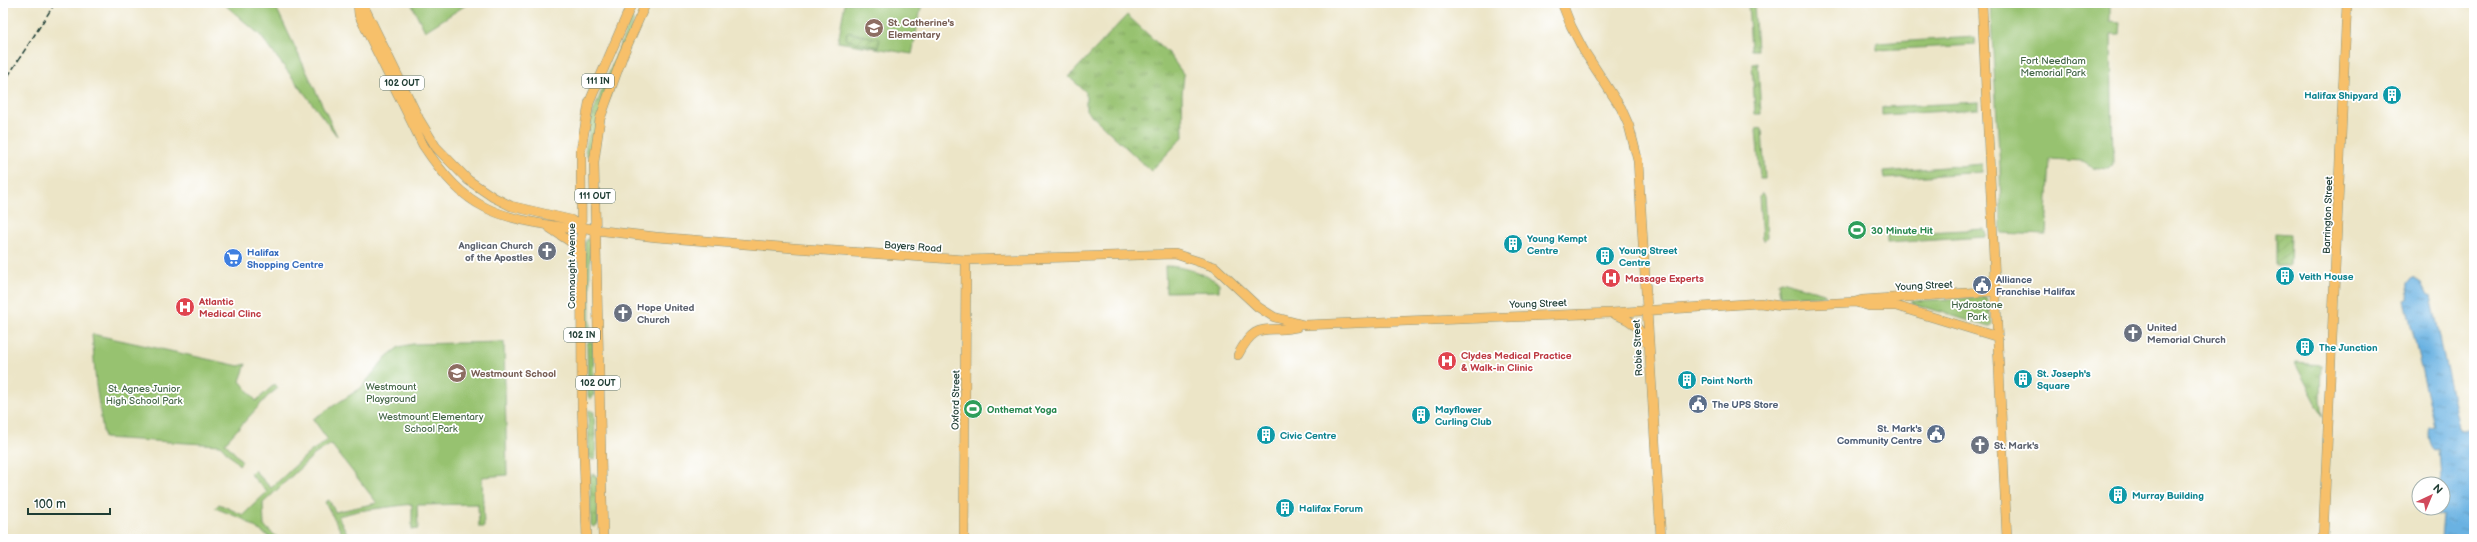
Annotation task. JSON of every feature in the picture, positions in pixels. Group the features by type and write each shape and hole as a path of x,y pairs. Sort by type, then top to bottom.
{"main road":[{"name":"Connaught Avenue","path":"587,539 583,469 581,160 584,126 589,103 632,3"},
{"name":"111 OUT","path":"596,230 594,162 600,119 623,55 646,3"},
{"name":"Robie Street","path":"1562,3 1581,45 1621,108 1629,126 1636,155 1641,192 1646,311 1660,539"},
{"path":"1982,3 2007,539"},
{"name":"Barrington Street","path":"2323,539 2347,3"},
{"name":"Bayers Road","path":"358,5 359,15 423,145 434,162 460,192 479,205 513,220 572,229 582,227"},
{"name":"Bayers Road","path":"358,5 366,11 428,135 454,168 495,198 524,209 571,220 582,227 596,230 664,238 966,260 1175,254 1214,267 1236,286"},
{"path":"454,168 463,184 460,192"},
{"path":"479,205 495,198"},
{"path":"542,224 562,234 571,242 582,264"},
{"name":"102 OUT","path":"596,230 603,539"},
{"name":"Oxford Street","path":"964,539 966,260"},
{"name":"Young Street","path":"1236,286 1258,307 1274,318 1304,325 1611,313 1760,303 1781,306 1996,291"},
{"name":"Young Street","path":"1854,302 1869,306 1896,306 1998,337"},
{"path":"1611,313 1631,320 1639,329 1648,345"},
{"path":"1238,355 1246,339 1254,332 1304,325"}],"green space":[{"path":"223,3 274,3 337,136 260,35"},
{"path":"411,3 469,3 425,31"},
{"path":"845,3 922,3 912,54 838,42"},
{"path":"1748,3 1754,3 1757,50 1751,50"},
{"name":"Fort Needham Memorial Park","path":"1990,3 2110,3 2110,21 2120,22 2119,34 2111,34 2113,165 2108,169 2093,167 2083,161 2050,159 2046,235 2001,233 2000,168"},
{"path":"1127,15 1169,54 1184,75 1182,94 1183,137 1151,171 1086,110 1086,92 1069,77"},
{"path":"631,18 634,21 591,153 587,156 585,151 592,115"},
{"path":"847,32 880,39 878,47 846,40"},
{"path":"1975,37 1976,45 1877,50 1877,43"},
{"path":"1758,63 1761,114 1755,114 1752,64"},
{"path":"1979,102 1979,109 1882,115 1882,107"},
{"path":"1762,128 1765,179 1760,179 1756,129"},
{"path":"1982,164 1982,172 1884,179 1883,172"},
{"path":"1762,193 1764,196 1767,238 1764,241 1762,239 1759,196"},
{"path":"1985,229 1987,235 1985,237 1887,243 1887,234"},
{"path":"2276,233 2291,234 2290,266 2276,266"},
{"path":"588,238 590,242 590,329 586,327 585,242"},
{"path":"1165,266 1186,269 1206,276 1219,283 1219,291 1166,292"},
{"path":"1781,281 1824,293 1826,296 1780,296 1778,282"},
{"name":"Hydrostone Park","path":"1986,297 1992,324 1988,327 1912,303 1912,301"},
{"name":"St. Agnes Junior High School Park","path":"92,334 239,366 246,364 240,381 256,401 275,384 278,388 268,396 225,443 242,461 239,465 220,445 104,438 96,385"},
{"path":"589,341 593,343 594,396 590,399 588,396 587,344"},
{"name":"Westmount Elementary School Park","path":"504,342 507,475 482,477 484,527 479,527 478,504 417,505 418,529 412,530 412,504 358,511 338,516 350,539 345,539 325,502 329,500 335,512 377,503 331,444 314,455 263,503 264,526 279,539 272,539 243,519 215,508 219,504 243,515 267,492 250,474 254,470 271,488 310,452 328,440 313,419 361,388 386,357 399,347 413,344"},
{"path":"2295,363 2322,365 2321,399 2323,416"},
{"path":"589,410 594,412 596,457 593,460 589,458"},
{"path":"592,474 597,476 598,524 593,527 591,525 590,476"}],"water":[{"path":"2413,277 2421,281 2428,295 2431,295 2459,428 2462,430 2474,428 2474,539 2442,539 2444,516 2451,516 2451,476 2441,476 2439,450 2435,451 2431,446 2429,433 2430,427 2435,426 2405,300 2407,299 2408,283"}],"railway":[{"path":"3,84 55,3"}],"place":[{"name":"St. Catherine's Elementary","path":"874,28"},
{"name":"Halifax Shipyard","path":"2392,95"},
{"name":"30 Minute Hit","path":"1857,230"},
{"name":"Young Kempt Centre","path":"1513,244"},
{"name":"Anglican Church of the Apostles","path":"547,251"},
{"name":"Young Street Centre","path":"1605,256"},
{"name":"Halifax Shopping Centre","path":"233,258"},
{"name":"Veith House","path":"2285,276"},
{"name":"Massage Experts","path":"1611,278"},
{"name":"Alliance Franchise Halifax","path":"1982,285"},
{"name":"Atlantic Medical Clinc","path":"185,307"},
{"name":"Hope United Church","path":"623,313"},
{"name":"United Memorial Church","path":"2133,333"},
{"name":"The Junction","path":"2305,347"},
{"name":"Clydes Medical Practice & Walk-in Clinic","path":"1447,361"},
{"name":"Westmount School","path":"457,373"},
{"name":"St. Joseph's Square","path":"2023,379"},
{"name":"Point North","path":"1687,380"},
{"name":"The UPS Store","path":"1698,404"},
{"name":"Onthemat Yoga","path":"973,409"},
{"name":"Mayflower Curling Club","path":"1421,415"},
{"name":"St. Mark's Community Centre","path":"1936,434"},
{"name":"Civic Centre","path":"1266,435"},
{"name":"St. Mark's","path":"1980,445"},
{"name":"Murray Building","path":"2118,495"},
{"name":"Halifax Forum","path":"1285,508"}],"park label":[{"name":"Westmount Playground","path":"391,392"}]}
